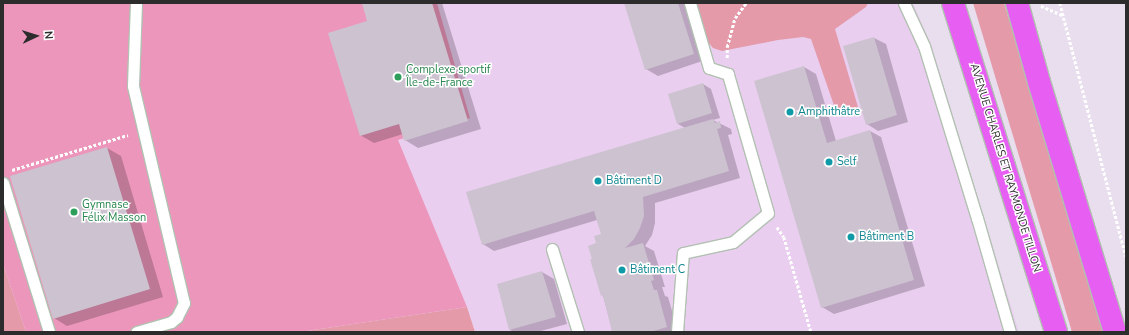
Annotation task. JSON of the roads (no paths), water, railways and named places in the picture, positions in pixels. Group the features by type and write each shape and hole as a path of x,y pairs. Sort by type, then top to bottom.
{"main road":[{"name":"AVENUE CHARLES ET RAYMONDE TILLON","path":"953,3 1056,332"},
{"path":"1017,3 1038,82 1115,332"}],"lane":[{"path":"136,3 133,86 184,303 177,317 171,322 136,332"},
{"path":"677,332 684,253 733,242 768,213 728,74 709,68 690,3"},
{"path":"904,3 924,46 977,218 1010,332"},
{"path":"3,183 49,332"},
{"path":"552,249 578,332"}],"place":[{"name":"Complexe sportif Île-de-France","path":"398,77"},
{"name":"Amphithâtre","path":"790,112"},
{"name":"Self","path":"829,162"},
{"name":"Bâtiment D","path":"598,181"},
{"name":"Gymnase Félix Masson","path":"74,212"},
{"name":"Bâtiment B","path":"851,237"},
{"name":"Bâtiment C","path":"622,270"}]}
